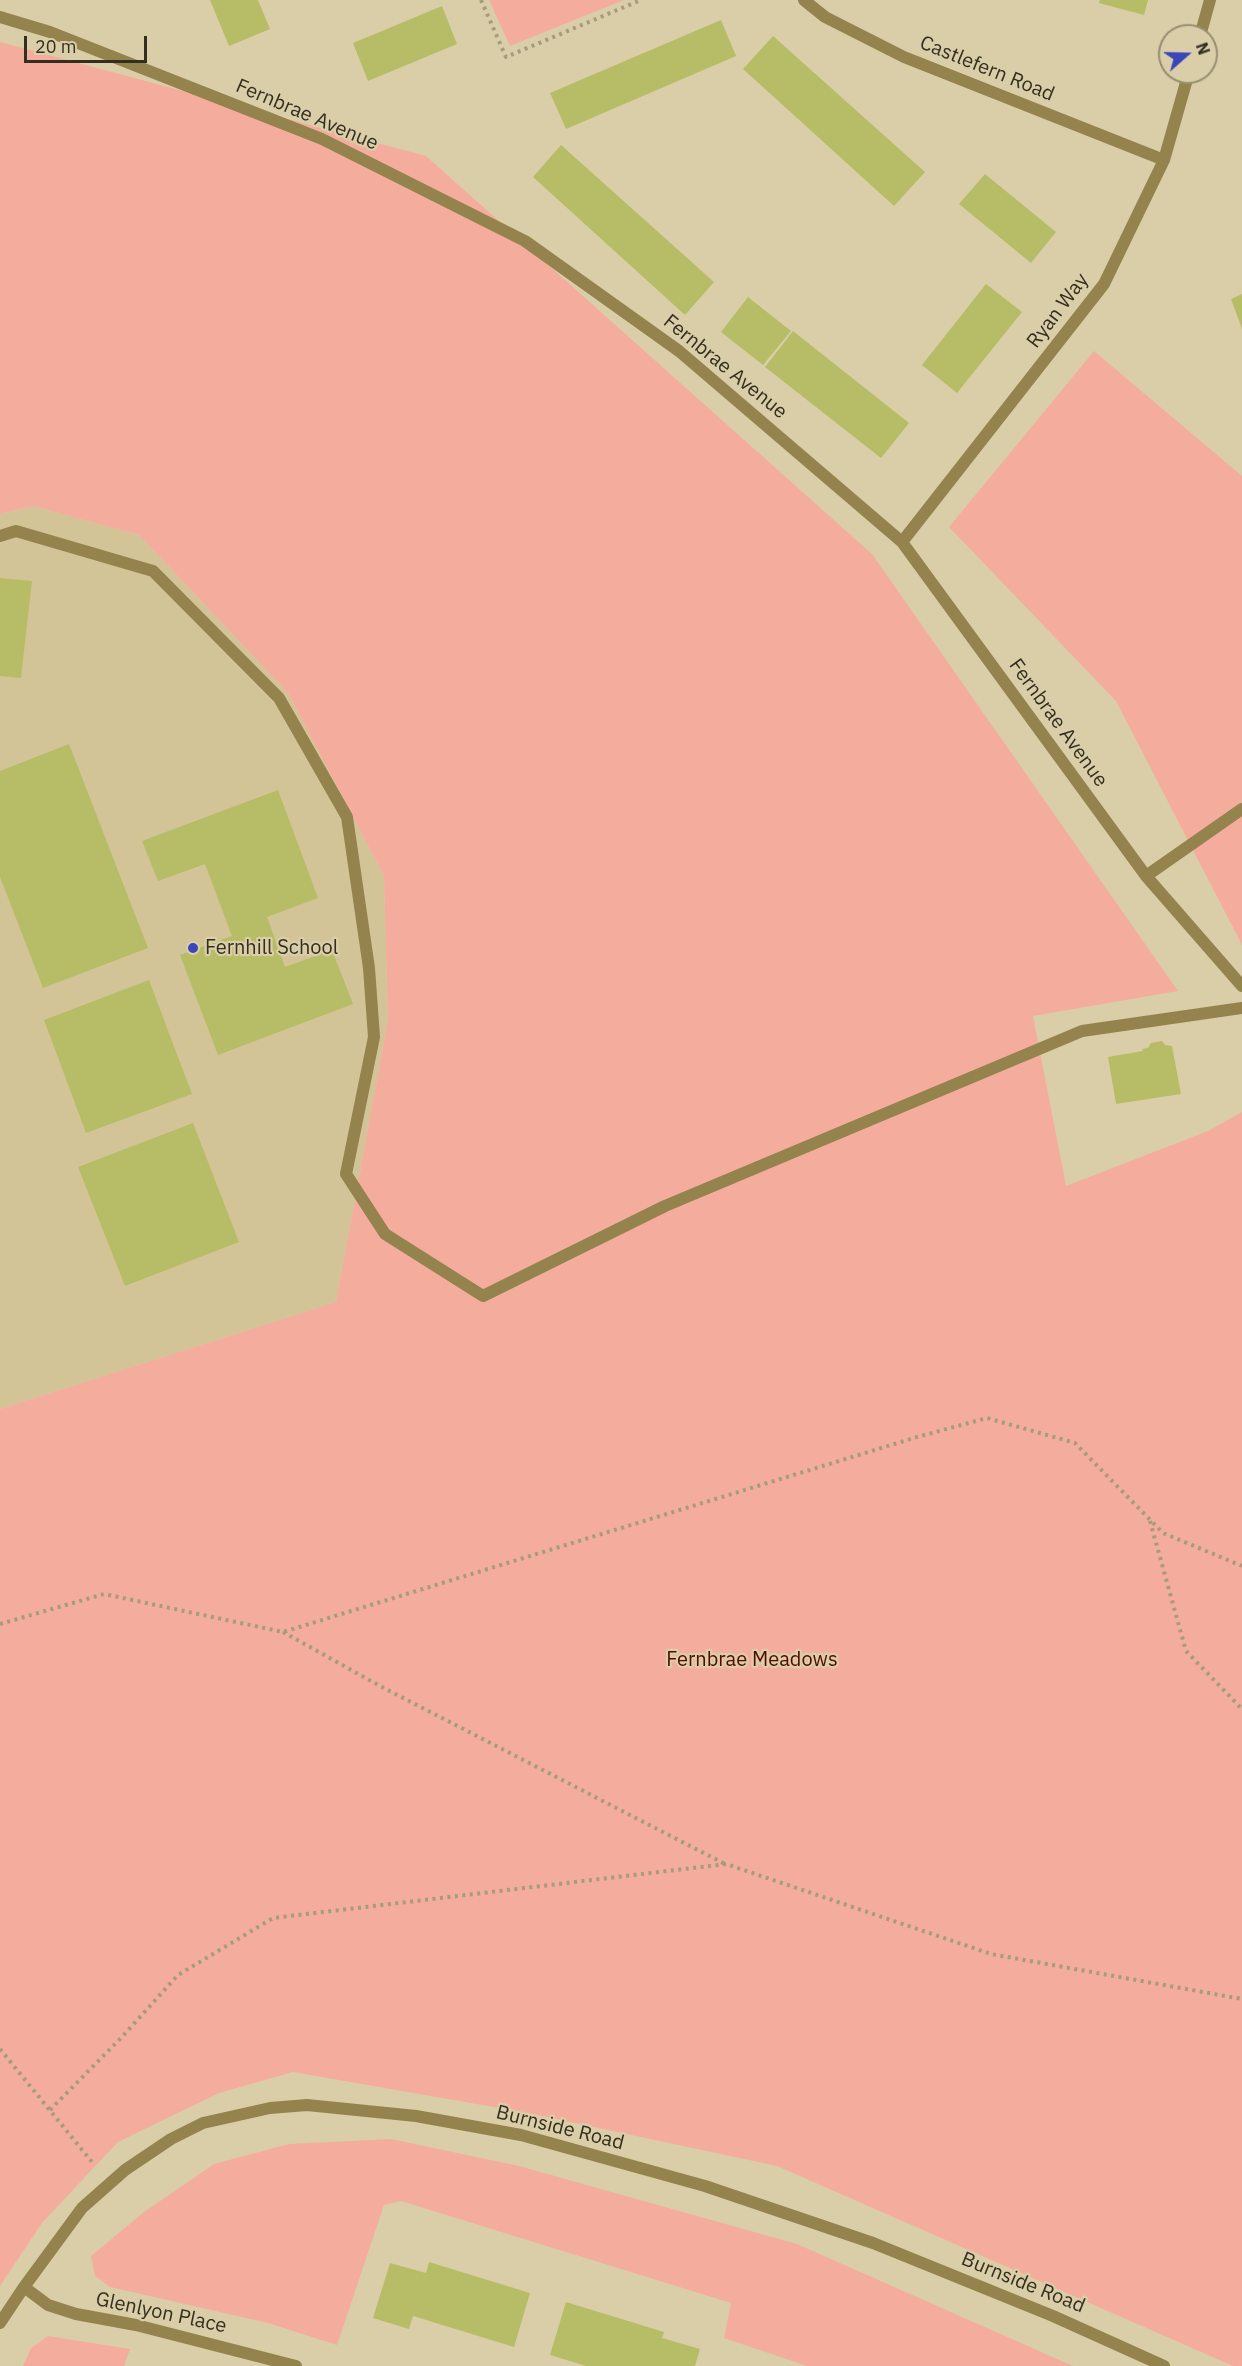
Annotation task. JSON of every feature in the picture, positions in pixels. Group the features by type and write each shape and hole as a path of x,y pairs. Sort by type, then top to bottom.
{"street":[{"name":"Castlefern Road","path":"804,0 825,17 904,57 1164,160"},
{"path":"1203,24 1210,0"},
{"name":"Fernbrae Avenue","path":"0,17 50,32 322,139 525,241 678,351 902,542 1146,876 1242,986"},
{"name":"Ryan Way","path":"902,542 1104,284 1164,160 1186,84"},
{"path":"0,536 16,531 153,571 279,698 347,817 369,968 374,1037 346,1174 385,1234 483,1296 665,1206 1082,1032 1242,1008"},
{"path":"1146,876 1242,809"},
{"name":"Burnside Road","path":"0,2323 82,2208 125,2170 171,2139 203,2123 270,2108 307,2105 416,2116 521,2135 717,2190 873,2243 1053,2316 1164,2366"},
{"name":"Glenlyon Place","path":"24,2287 48,2305 76,2314 136,2325 296,2366"}],"path":[{"path":"481,0 506,57 641,0"},
{"path":"284,1632 917,1437 987,1418 1076,1443 1163,1533 1242,1566"},
{"path":"1149,1519 1186,1651 1242,1709"},
{"path":"0,1624 104,1594 284,1632 380,1686 726,1864 991,1954 1242,1999"},
{"path":"50,2110 121,2038 178,1975 273,1918 726,1864"},
{"path":"0,2049 110,2183"}],"shaded area":[{"name":"Fernhill School","path":"33,506 139,535 288,693 384,876 388,1020 336,1302 0,1409 0,514"}],"green space":[{"path":"489,0 624,0 510,46"},
{"name":"Fernbrae Meadows","path":"0,42 426,156 872,554 1178,991 1033,1016 1066,1186 1208,1131 1242,1112 1242,2366 1233,2366 777,2166 528,2113 293,2072 219,2093 118,2142 42,2223 0,2286 0,1409 336,1302 388,1020 384,876 288,693 139,535 33,506 0,514"},
{"path":"1094,351 1242,476 1242,945 1116,701 949,527"},
{"path":"391,2139 519,2166 797,2244 1073,2366 807,2366 724,2338 731,2303 401,2201 384,2205 337,2345 268,2323 110,2287 95,2276 91,2256 144,2212 214,2164 289,2144"},
{"path":"48,2336 130,2349 124,2366 23,2366 31,2348"}],"building":[{"path":"210,0 258,0 270,29 229,46"},
{"path":"1100,0 1148,0 1144,15 1099,3"},
{"path":"442,6 457,44 368,81 353,43"},
{"path":"721,20 736,56 566,129 550,93"},
{"path":"773,36 925,172 894,206 743,69"},
{"path":"561,145 714,282 685,315 533,177"},
{"path":"985,174 1056,232 1031,263 959,204"},
{"path":"986,284 1022,312 957,393 922,365"},
{"path":"1242,294 1242,329 1231,299"},
{"path":"748,297 791,331 763,365 721,332"},
{"path":"793,331 909,423 881,458 765,367"},
{"path":"0,578 32,581 21,678 0,676"},
{"path":"69,744 148,948 43,988 0,877 0,771"},
{"path":"278,790 318,898 267,917 285,967 332,950 353,1004 218,1055 180,955 232,936 205,864 158,881 142,841"},
{"path":"149,980 192,1094 86,1133 44,1020"},
{"path":"1162,1041 1165,1045 1172,1046 1181,1094 1116,1104 1108,1057 1143,1051 1142,1049 1148,1048 1151,1043"},
{"path":"193,1123 239,1242 125,1286 78,1167"},
{"path":"429,2262 530,2293 514,2347 413,2316 409,2329 373,2318 390,2263 426,2273"},
{"path":"566,2302 664,2332 662,2338 700,2349 695,2366 586,2366 550,2355"}],"place":[{"name":"Fernhill School","path":"193,948"}]}
